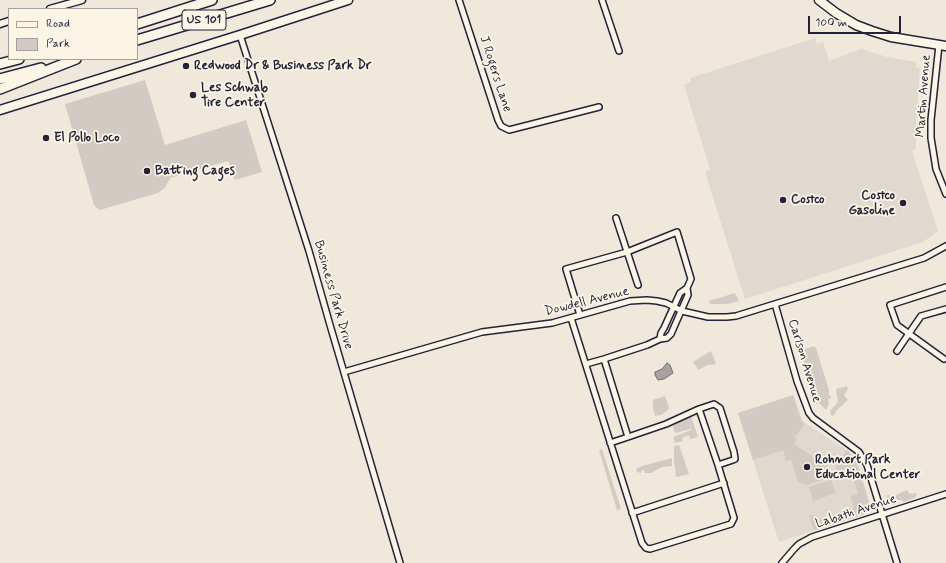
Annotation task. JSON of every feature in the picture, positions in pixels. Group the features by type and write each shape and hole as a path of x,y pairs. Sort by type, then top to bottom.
{"highway":[{"name":"US 101","path":"138,24 212,0"},
{"name":"US 101","path":"138,40 270,0"},
{"path":"1,63 14,60"},
{"path":"0,79 68,60"},
{"path":"0,89 73,60"}],"main road":[{"path":"0,110 348,0"},
{"path":"819,0 836,13 856,25 872,31 891,37 942,46"}],"street":[{"path":"54,8 82,0"},
{"name":"J Rogers Lane","path":"459,0 501,126 509,130 599,108"},
{"path":"602,0 619,51"},
{"name":"Business Park Drive","path":"240,35 310,251 400,563"},
{"name":"Martin Avenue","path":"942,46 931,120 931,138 936,169 946,194"},
{"path":"616,218 638,285"},
{"path":"580,315 566,269 627,252 676,232 691,279 687,288 680,293 661,333 660,340"},
{"name":"Dowdell Avenue","path":"344,372 482,332 541,325 639,300 666,303 682,311 708,317 736,316 924,258 946,246"},
{"path":"944,359 896,324 890,305 946,287"},
{"path":"586,364 666,338 671,334 682,311 688,295 687,288"},
{"name":"Carlson Avenue","path":"775,304 797,381 809,413 813,418 859,452 867,466 897,563"},
{"path":"897,351 921,316 946,309"},
{"path":"571,318 632,513 642,543 646,548 650,549 731,524 734,518 699,409"},
{"path":"604,359 628,437"},
{"path":"610,442 666,424 714,404 720,408 735,459 718,465"},
{"path":"632,513 724,483"},
{"name":"Labath Avenue","path":"782,563 790,552 799,544 812,537 946,494"}],"shaded area":[{"path":"815,38 816,44 823,42 829,61 861,49 887,57 916,62 916,67 920,68 916,148 912,151 938,231 923,242 745,299 705,172 710,169 684,85 691,82 690,78"},
{"path":"667,363 670,365 673,373 664,379 658,380 655,372 662,369"},
{"name":"Rohnert Park Educational Center","path":"793,395 802,421 847,450 857,462 870,505 865,514 779,542 738,413"}],"green space":[{"path":"145,80 165,145 246,120 262,172 235,180 228,161 170,178 165,188 158,193 100,210 97,208 94,205 65,104"},
{"path":"735,293 739,301 728,304 710,304 709,301"},
{"path":"814,346 816,348 829,390 829,395 831,396 830,399 828,399 829,404 826,410 818,402 816,405 814,401 816,394 810,382 809,374 800,351"},
{"path":"711,351 716,364 708,365 698,370 693,362"},
{"path":"847,386 848,389 844,395 848,400 833,416 831,415 830,411 838,402 836,389"},
{"path":"793,395 802,421 804,422 804,426 795,437 797,439 794,444 830,468 823,480 806,485 798,482 791,460 786,461 783,450 753,460 738,413"},
{"path":"665,396 669,408 668,410 661,415 655,416 653,400"},
{"path":"691,416 698,437 690,439 689,435 682,438 683,441 675,443 673,437 691,429 675,433 673,427 674,425"},
{"path":"679,445 689,474 676,477 674,446"},
{"path":"602,449 621,509 617,510 599,450"},
{"path":"847,450 857,462 870,505 865,514 815,530 813,529 809,516 813,515 816,521 854,508 850,497 858,493 852,473 842,475 841,472 835,468"},
{"path":"672,458 672,466 662,467 651,473 644,473 645,471 642,470 641,473 637,472 636,469 642,466"},
{"path":"831,480 836,493 813,501 809,487"},
{"path":"907,490 910,494 917,494 914,498 904,502 897,500 894,505 889,503 886,495 894,496"}],"place":[{"name":"Redwood Dr & Business Park Dr","path":"186,66"},
{"name":"Les Schwab Tire Center","path":"193,95"},
{"name":"El Pollo Loco","path":"46,138"},
{"name":"Batting Cages","path":"147,171"},
{"name":"Costco","path":"783,200"},
{"name":"Costco Gasoline","path":"903,203"},
{"name":"Rohnert Park Educational Center","path":"807,467"}]}
